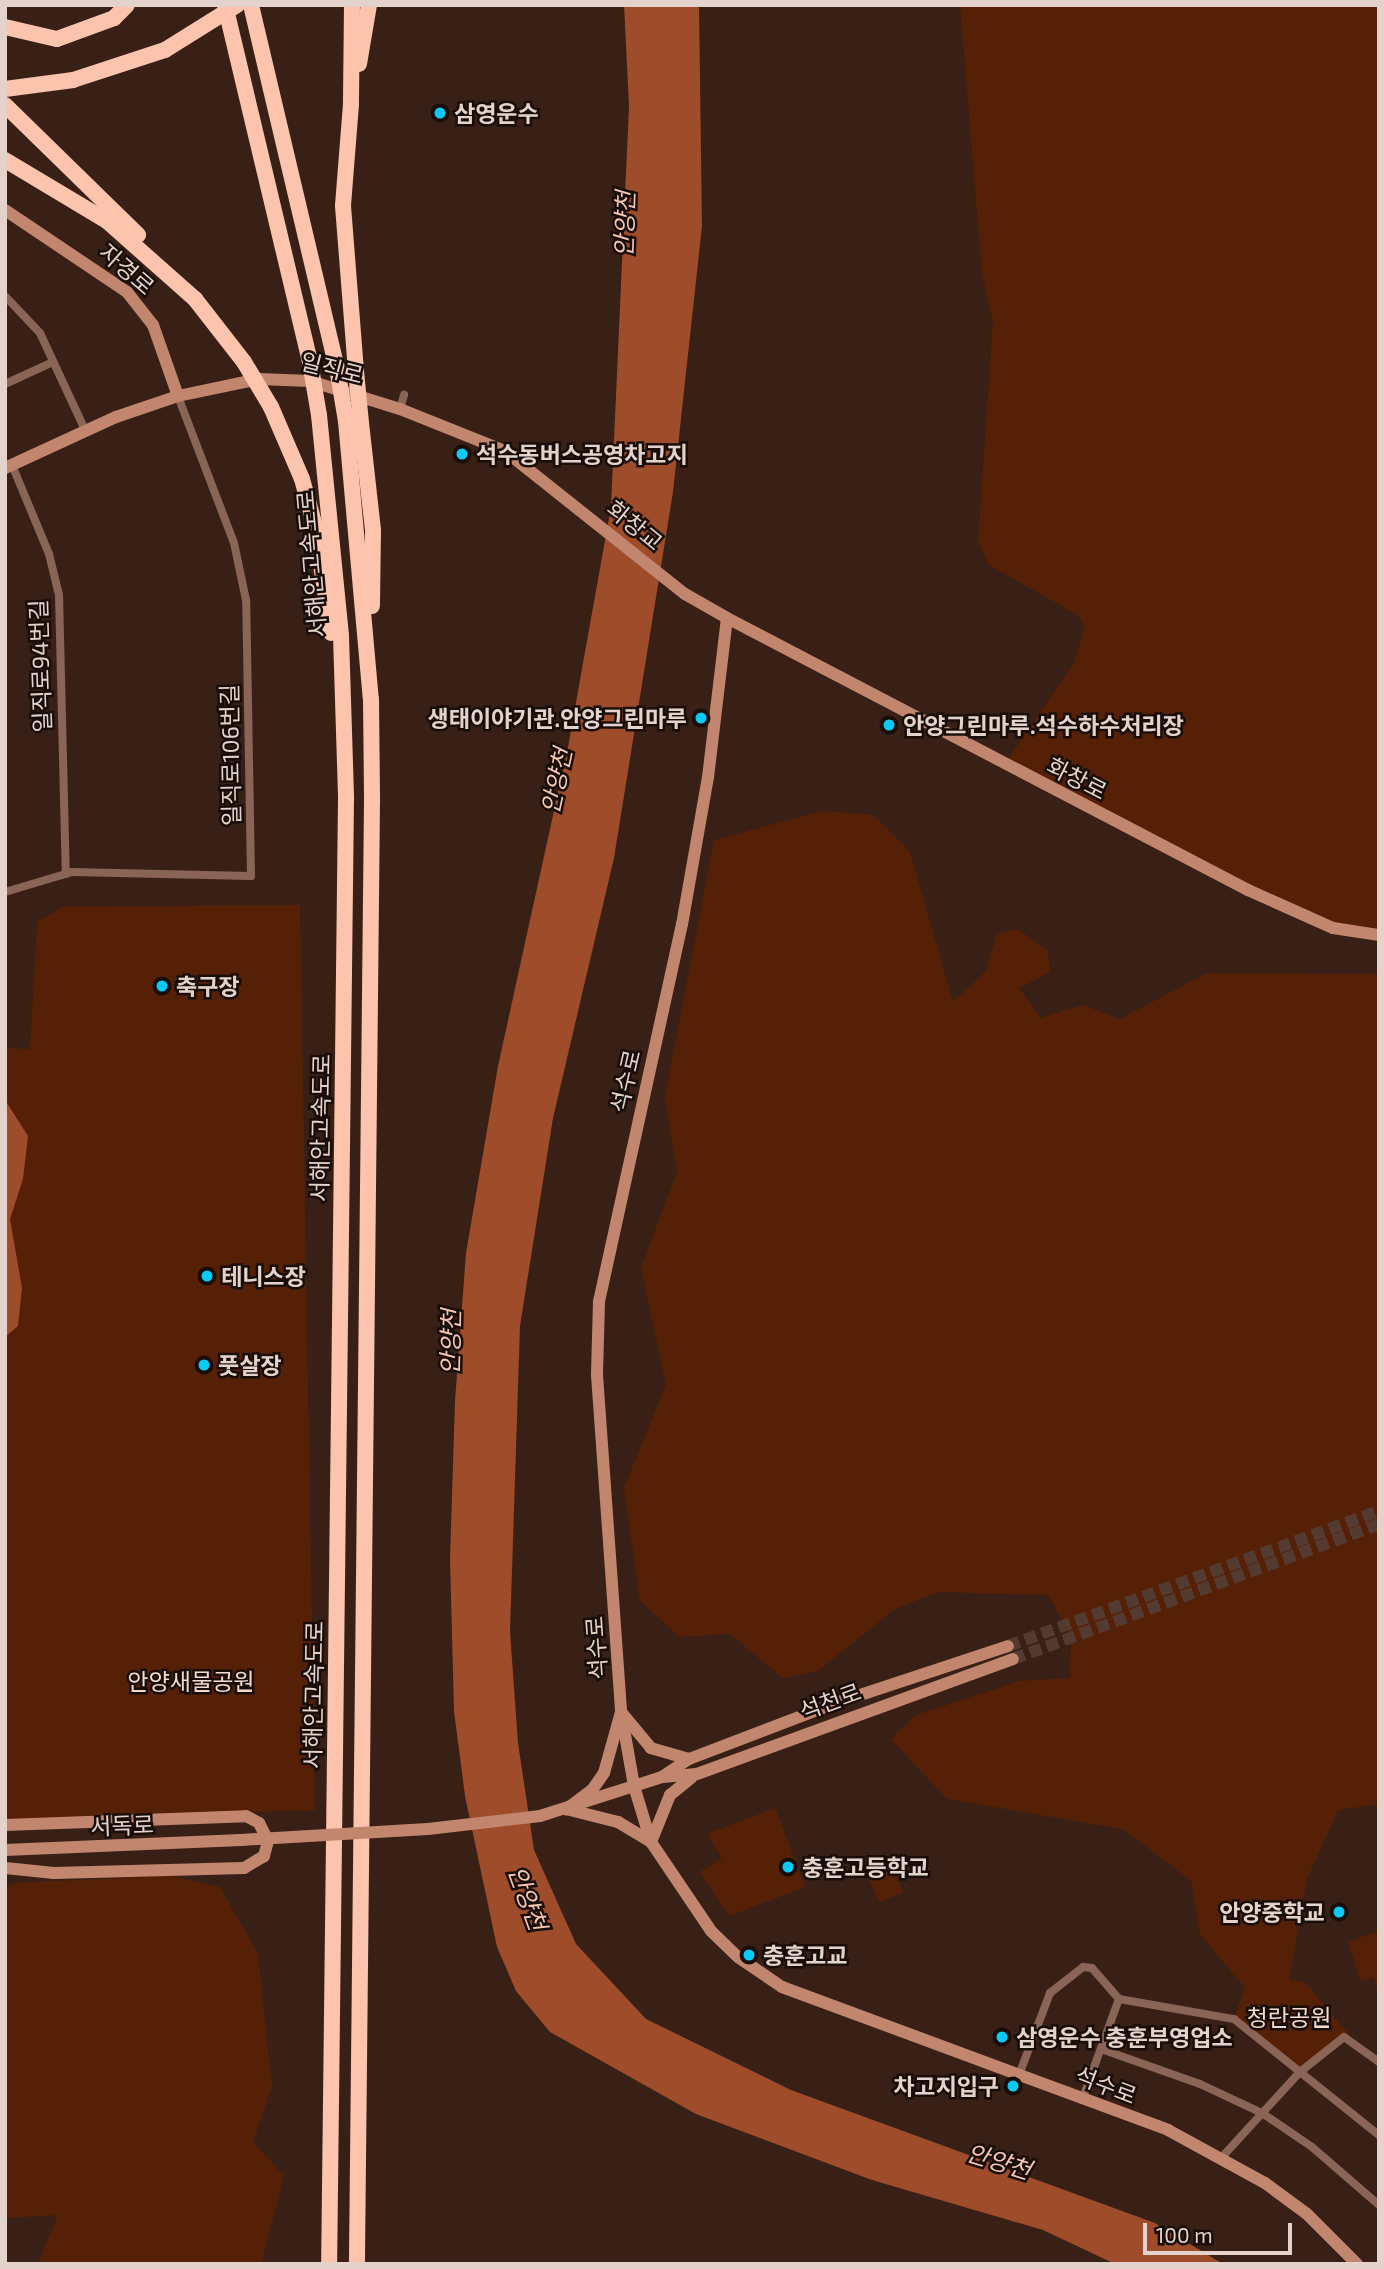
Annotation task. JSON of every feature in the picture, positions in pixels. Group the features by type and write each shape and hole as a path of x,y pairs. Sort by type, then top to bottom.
{"highway":[{"path":"5,27 57,39 114,18 127,5"},
{"name":"서해안고속도로","path":"225,5 310,362 319,415 333,523 346,799 329,2264"},
{"path":"5,89 73,80 165,50 237,5"},
{"name":"서해안고속도로","path":"251,5 337,368 353,422 371,699 368,1484 357,2264"},
{"path":"352,5 351,104 344,230 356,370 353,422"},
{"path":"351,104 369,5"},
{"path":"5,104 88,183 195,299 244,362 271,407 302,479 316,530 341,704"},
{"path":"5,160 107,221 195,299"}],"street":[{"name":"자경로","path":"5,210 127,292 153,325 178,396"},
{"path":"5,296 32,320 85,430"},
{"path":"5,384 53,362"},
{"name":"일직로","path":"8,466 85,430 178,396 284,378 310,381 400,409 505,451 558,489"},
{"path":"400,409 404,394"},
{"name":"일직로106번길","path":"5,892 66,874 251,876 246,600 234,543 178,396"},
{"name":"일직로94번길","path":"8,466 49,554 59,595 66,874"},
{"name":"화창교","path":"558,489 685,594 727,618"},
{"name":"화창로","path":"727,618 1248,890 1333,928 1379,934"},
{"name":"석수로","path":"727,618 708,776 682,924 599,1302 597,1376 621,1712 634,1786 651,1842 711,1931 763,1975 782,1987 1168,2130 1222,2157 1307,2214 1357,2264"},
{"name":"석천로","path":"540,1816 662,1777 697,1774 1011,1652 836,1703 689,1759 662,1777"},
{"path":"621,1712 651,1748 689,1759"},
{"path":"566,1809 593,1789 604,1773 621,1712"},
{"path":"566,1809 618,1822 651,1842 670,1795 697,1774"},
{"path":"5,1825 246,1816 259,1823 268,1841 264,1856 244,1868 54,1873 5,1868"},
{"name":"서독로","path":"5,1850 428,1829 540,1816"},
{"path":"1019,2075 1049,1993 1083,1967 1092,1968 1119,1999 1234,2019 1379,2135"},
{"path":"1082,2099 1119,1999"},
{"path":"1222,2157 1300,2072 1344,2037 1379,2062"},
{"path":"1101,2049 1200,2084 1262,2113 1312,2147 1379,2205"}],"green space":[{"path":"960,5 1379,5 1379,932 1333,923 1263,896 1009,758 1074,663 1085,627 1078,615 989,565 978,541 993,322 982,273"},
{"name":"청란공원","path":"823,811 874,815 910,852 953,1002 986,971 997,934 1018,929 1048,951 1050,972 1019,988 1040,1018 1083,1005 1120,1019 1207,973 1379,974 1379,1804 1338,1810 1307,1879 1289,1980 1305,1982 1349,2034 1300,2072 1234,2019 1245,1988 1200,1934 1191,1881 1123,1829 947,1799 891,1739 916,1715 1020,1681 1070,1678 1071,1635 1048,1595 940,1592 896,1608 818,1671 783,1678 730,1634 679,1637 640,1600 624,1488 666,1384 641,1268 677,1172 665,1097 714,840"},
{"name":"안양새물공원","path":"300,905 315,1810 5,1820 5,1048 30,1049 37,922 63,907"},
{"path":"775,1808 805,1887 729,1916 700,1872 722,1858 707,1834"},
{"path":"889,1860 903,1892 879,1903 865,1871"},
{"path":"169,1876 220,1887 258,1954 272,2087 253,2142 284,2176 261,2264 38,2264 58,2215 5,2218 5,1889 16,1883"},
{"path":"1379,1931 1379,1993 1373,1977 1361,1981 1348,1942"}],"water":[{"name":"안양천","path":"624,5 699,5 702,226 673,492 614,858 553,1118 520,1326 510,1632 518,1743 534,1850 576,1944 646,2019 791,2090 1155,2223 1223,2264 1115,2264 1043,2230 872,2180 696,2114 550,2032 516,1991 497,1947 465,1796 454,1711 450,1559 455,1401 466,1253 498,1066 568,747 611,507 629,106"},
{"path":"5,1100 28,1136 23,1179 10,1219 22,1288 18,1326 5,1337"}],"tunnel":[{"path":"1008,1646 1379,1511"},
{"path":"1013,1659 1379,1524"}],"place":[{"name":"삼영운수","path":"440,113"},
{"name":"석수동버스공영차고지","path":"462,454"},
{"name":"생태이야기관.안양그린마루","path":"701,718"},
{"name":"안양그린마루.석수하수처리장","path":"889,725"},
{"name":"축구장","path":"162,986"},
{"name":"테니스장","path":"207,1276"},
{"name":"풋살장","path":"204,1365"},
{"name":"충훈고등학교","path":"788,1867"},
{"name":"안양중학교","path":"1339,1912"},
{"name":"충훈고교","path":"749,1955"},
{"name":"삼영운수 충훈부영업소","path":"1002,2037"},
{"name":"차고지입구","path":"1013,2086"}]}
